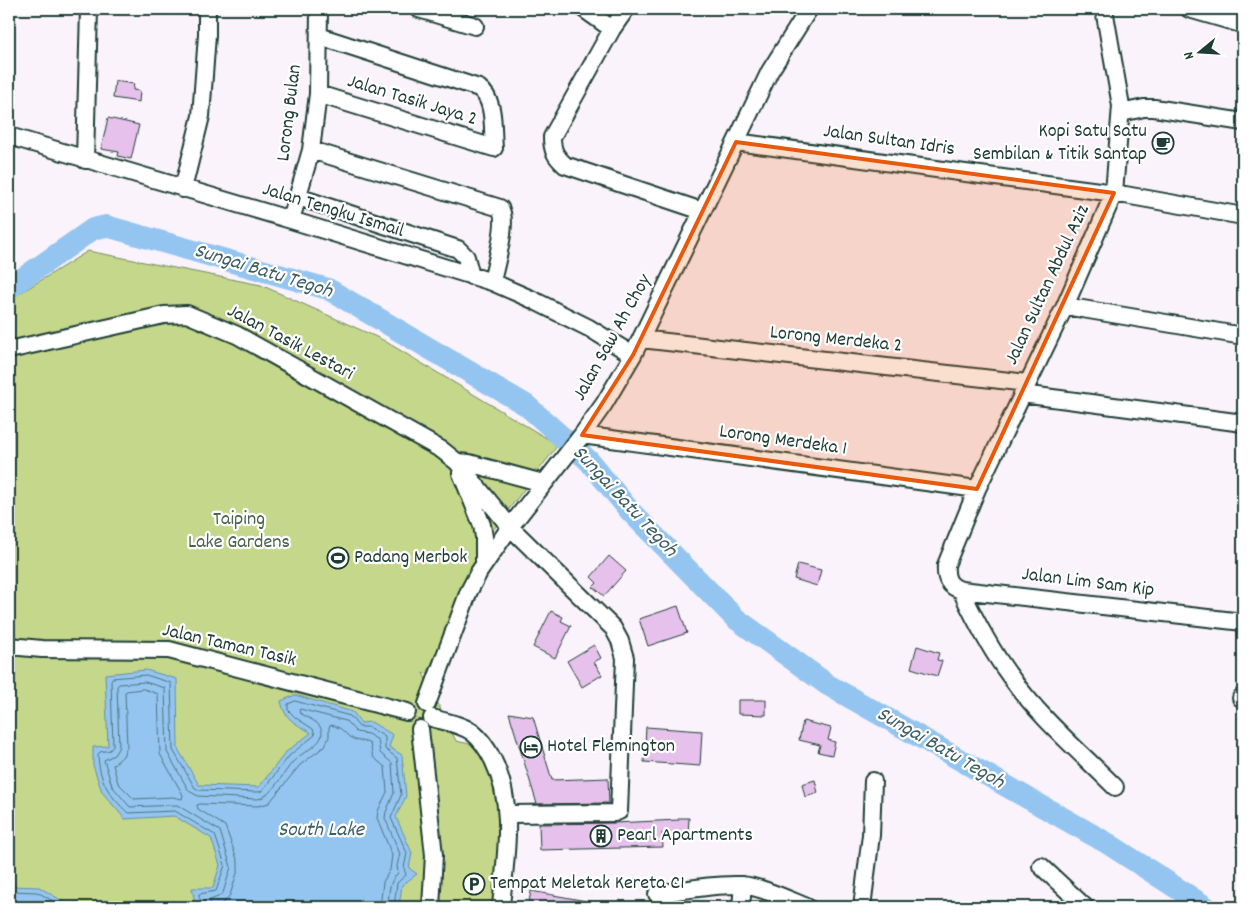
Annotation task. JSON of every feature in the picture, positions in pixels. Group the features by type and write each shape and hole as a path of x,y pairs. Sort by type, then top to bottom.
{"street":[{"path":"85,160 89,9"},
{"path":"183,189 201,116 207,9"},
{"name":"Lorong Bulan","path":"291,220 311,150 318,94 319,9"},
{"path":"419,9 475,26"},
{"path":"584,9 612,29"},
{"path":"626,9 612,29 552,137 552,148 557,158 564,165 702,212"},
{"name":"Jalan Saw Ah Choy","path":"426,717 469,591 484,564 510,527 604,404 633,355 770,71 809,9"},
{"name":"Jalan Sultan Abdul Aziz","path":"962,590 955,588 948,582 946,565 977,489 1065,306 1114,193 1121,106 1107,9"},
{"path":"1189,9 1241,24"},
{"name":"Jalan Tasik Jaya 2","path":"318,94 494,148 491,106 485,92 479,88 319,36"},
{"path":"1121,113 1154,108 1243,122"},
{"name":"Jalan Tengku Ismail","path":"9,136 492,282 531,298 589,328 633,355"},
{"name":"Jalan Sultan Idris","path":"736,142 1114,193 1243,216"},
{"path":"311,150 500,208 503,222 492,282"},
{"path":"298,196 458,249 466,257 471,276"},
{"path":"1065,306 1243,336"},
{"name":"Jalan Tasik Lestari","path":"9,350 164,315 187,314 237,335 442,450 457,462 510,527 613,628 620,641 625,658 619,811 614,813 508,814"},
{"name":"Lorong Merdeka 2","path":"641,339 1024,389"},
{"path":"1024,389 1243,423"},
{"name":"Lorong Merdeka 1","path":"580,437 977,489"},
{"path":"484,564 482,526 457,462 469,463 543,483"},
{"path":"962,590 979,628 1010,677 1040,712 1115,787"},
{"name":"Jalan Lim Sam Kip","path":"962,590 1243,622"},
{"name":"Jalan Taman Tasik","path":"9,646 169,650 407,712 411,706 419,702 426,717"},
{"path":"431,907 434,855 426,717 459,725 474,733 487,749 498,770 508,814 508,836 501,907"},
{"path":"862,907 871,835 873,781"},
{"path":"1042,866 1085,907"},
{"path":"742,907 743,885"},
{"path":"657,894 718,886 743,885 782,896 807,907"}],"highlighted area":[{"path":"736,142 1114,193 977,489 582,435 633,355"}],"green space":[{"name":"Taiping Lake Gardens","path":"88,251 261,285 383,340 558,445 490,534 427,674 423,673 456,741 470,744 481,751 504,810 497,907 9,907 9,300"}],"water":[{"name":"South Lake","path":"146,670 177,679 178,749 199,785 259,787 286,752 311,733 292,721 285,713 281,701 295,695 353,712 361,723 371,722 393,735 389,747 402,755 406,796 396,817 412,853 409,868 417,874 402,885 399,907 202,907 195,903 192,888 213,888 220,865 211,838 174,816 125,819 102,792 93,765 93,747 108,746 105,674"},
{"path":"9,886 39,887 71,907 9,907"}],"building":[{"path":"115,81 134,84 133,90 140,91 139,102 113,98"},
{"path":"108,118 139,125 131,159 118,156 119,152 101,149"},
{"path":"609,556 626,571 604,596 593,587 597,583 591,577"},
{"path":"798,564 821,570 817,586 794,579"},
{"path":"678,606 687,633 648,646 639,619"},
{"path":"551,611 563,617 561,621 571,626 555,658 533,647"},
{"path":"594,645 601,658 594,662 602,675 582,687 567,661"},
{"path":"917,646 939,653 937,660 942,661 937,676 911,668"},
{"path":"738,700 766,700 766,715 738,714"},
{"name":"Hotel Flemington","path":"509,713 533,717 552,780 608,778 609,803 537,804"},
{"path":"803,721 831,728 828,740 835,742 832,755 818,752 820,745 799,740"},
{"path":"646,727 702,731 700,766 644,762"},
{"path":"815,780 818,793 805,797 802,784"},
{"name":"Pearl Apartments","path":"679,818 689,818 688,834 662,833 663,847 540,850 539,824 614,823 679,820"},
{"path":"531,891 592,902 591,907 528,907"}],"waterway":[{"name":"Sungai Batu Tegoh","path":"9,288 93,229 106,226 328,289 526,405 589,461 630,511 735,618 828,685 1107,843 1206,907"}],"place":[{"name":"Kopi Satu Satu Sembilan & Titik Santap","path":"1163,143"},
{"name":"Padang Merbok","path":"338,558"},
{"name":"Hotel Flemington","path":"531,747"},
{"name":"Pearl Apartments","path":"601,836"},
{"name":"Tempat Meletak Kereta C1","path":"474,884"}]}
